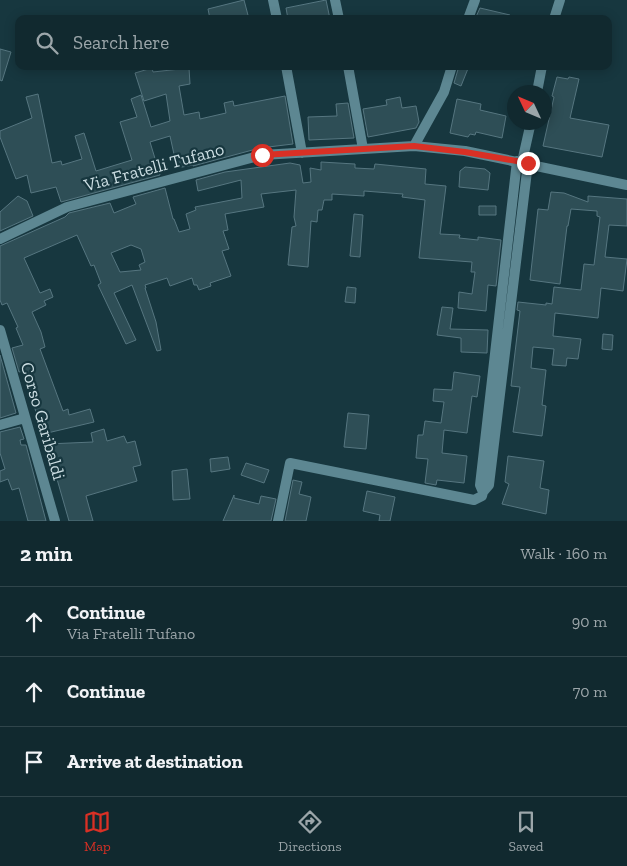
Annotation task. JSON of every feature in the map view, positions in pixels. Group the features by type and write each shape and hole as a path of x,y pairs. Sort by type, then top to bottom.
{"street":[{"path":"273,0 276,15"},
{"path":"336,0 338,15"},
{"path":"469,15 475,0"},
{"path":"555,15 560,0"},
{"path":"287,70 302,153"},
{"path":"349,70 363,149"},
{"path":"414,146 444,92 451,70"},
{"path":"538,85 541,70"},
{"path":"278,521 290,463 474,500 482,496 483,492 480,485 522,162 529,130"},
{"name":"Via Fratelli Tufano","path":"0,239 66,207 262,155 414,146 465,152 522,162 627,185"},
{"name":"Corso Garibaldi","path":"0,330 55,521"},
{"path":"0,425 25,418"}],"building":[{"path":"244,0 248,15 209,15 208,9"},
{"path":"326,0 329,15 287,15 286,8"},
{"path":"480,8 510,15 477,15"},
{"path":"0,49 11,52 2,81 0,80"},
{"path":"145,70 152,70 153,72 189,70 190,84 179,86 184,115 199,112 200,119 226,113 224,103 233,101 234,106 285,96 293,144 260,148 193,166 177,168 170,136 150,142 160,175 61,202 56,187 31,193 27,175 16,179 0,137 0,131 32,118 26,97 38,94 52,163 61,161 62,165 82,159 75,136 84,133 96,171 132,160 120,122 137,117 131,99 141,95 151,127 170,121 166,94 144,101 135,73"},
{"path":"458,70 467,70 461,86 454,83"},
{"path":"557,77 579,79 570,118 609,125 602,157 543,146 547,130 552,130 554,97 552,96"},
{"path":"400,97 402,108 416,106 419,122 416,128 368,137 363,109 387,105 386,100"},
{"path":"457,99 481,104 480,110 506,116 502,138 476,132 475,135 470,134 468,137 450,133"},
{"path":"348,103 354,138 309,140 308,117 337,116 336,104"},
{"path":"321,162 355,164 355,168 374,169 375,164 426,169 425,184 446,186 440,234 460,235 459,238 478,240 478,237 501,240 496,286 488,285 486,311 458,308 459,292 472,294 475,272 471,272 472,262 419,258 425,200 402,197 403,194 364,191 364,196 332,194 332,200 324,200 322,210 318,210 317,222 311,221 308,267 288,265 292,227 296,226 294,217 296,190 261,194 264,207 225,214 228,230 223,231 229,249 222,251 231,276 210,283 211,286 199,290 197,285 194,285 192,278 170,286 167,278 145,285 156,322 161,350 157,351 132,285 114,293 136,340 126,344 98,285 101,283 94,265 91,266 77,235 24,258 40,293 50,289 53,297 44,301 46,305 32,312 45,347 40,349 63,411 68,409 69,415 90,409 94,422 43,434 23,371 19,372 12,348 23,345 16,328 18,327 7,303 2,305 0,300 0,246 65,217 69,213 110,203 114,213 136,204 133,197 165,188 173,219 179,232 190,229 186,214 196,210 195,207 242,198 241,180 198,191 196,180 225,172 290,163 300,165 303,183 311,182 310,168 321,170","holes":["131,245 141,249 145,262 139,265 141,270 120,272 111,253"]},
{"path":"465,167 485,169 490,173 488,190 459,187 460,171"},
{"path":"551,192 564,193 588,202 588,196 627,199 627,226 609,225 605,257 627,259 623,291 601,288 598,318 555,313 553,336 581,339 578,359 567,358 566,366 552,365 554,349 533,347 531,368 546,370 542,405 546,406 542,436 513,432 520,387 511,386 520,311 517,310 518,302 552,304 554,287 581,290 584,264 594,265 600,217 597,216 597,211 571,209 560,284 530,280 538,209 548,210"},
{"path":"18,196 27,201 33,216 0,231 0,212"},
{"path":"479,206 496,206 496,215 479,215"},
{"path":"354,214 363,215 360,257 350,256"},
{"path":"347,287 356,288 355,303 345,302"},
{"path":"442,307 453,308 450,329 488,330 487,353 461,352 461,338 437,335"},
{"path":"603,334 613,335 612,350 602,349"},
{"path":"0,355 16,413 0,418"},
{"path":"454,372 480,376 477,397 472,396 467,433 444,430 442,453 467,456 464,483 437,480 436,485 425,483 428,459 416,458 418,435 423,435 425,421 441,423 444,402 433,401 434,389 452,390"},
{"path":"348,413 369,415 366,449 344,447"},
{"path":"20,427 24,439 20,440 21,445 26,445 46,521 28,521 19,488 12,490 8,479 0,482 0,471 5,469 0,453 0,432"},
{"path":"104,429 107,441 124,436 127,443 135,441 141,465 133,467 137,481 86,496 93,521 69,521 47,444 93,442 91,433"},
{"path":"508,456 544,461 540,488 549,490 546,514 502,504 509,484 505,482"},
{"path":"228,457 230,469 211,472 210,459"},
{"path":"246,463 269,470 264,483 241,475"},
{"path":"187,469 190,499 173,500 172,471"},
{"path":"293,480 302,482 299,494 311,497 306,521 285,521"},
{"path":"367,491 395,497 390,521 379,521 380,515 363,511"},
{"path":"234,495 234,498 259,504 261,496 276,499 271,521 223,521"}],"route":[{"path":"262,155 414,146 465,152 528,163"}]}
